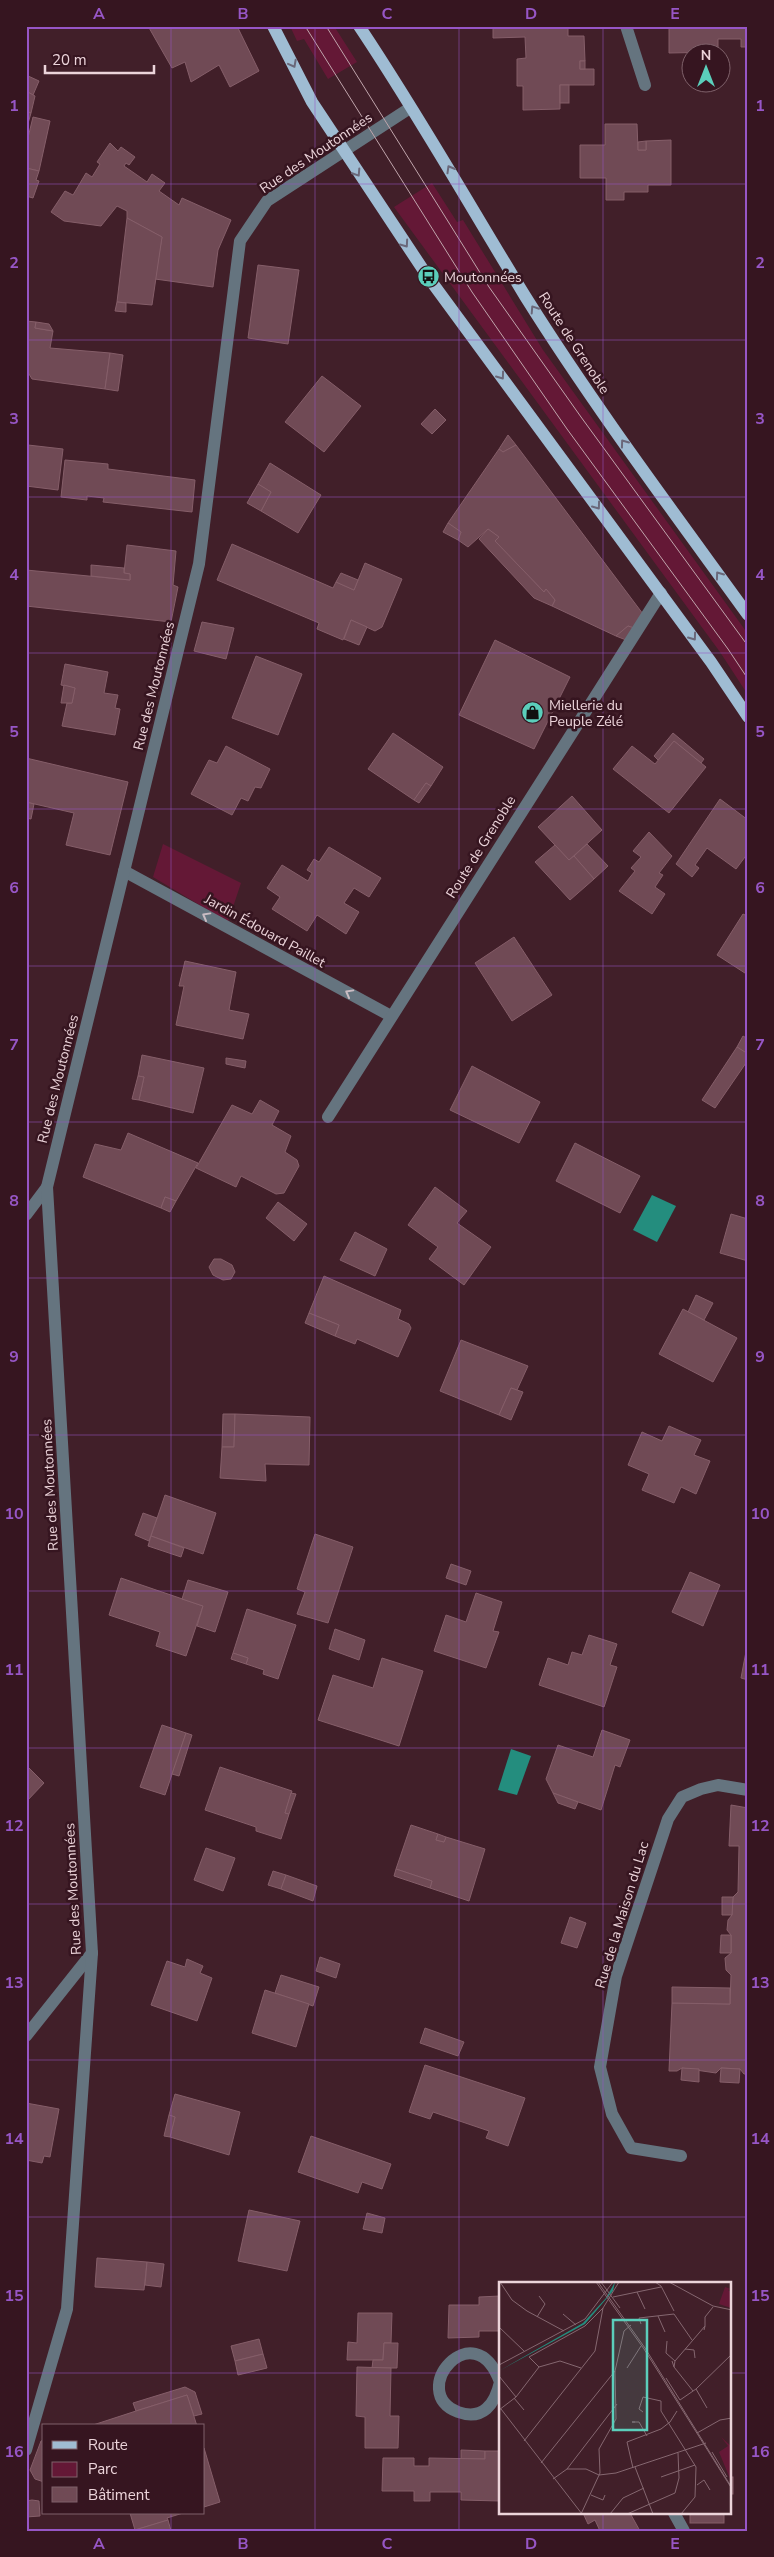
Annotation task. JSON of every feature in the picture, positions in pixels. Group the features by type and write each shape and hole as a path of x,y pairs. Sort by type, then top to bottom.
{"main road":[{"path":"273,26 312,102 428,277 711,662 748,718"},
{"name":"Route de Grenoble","path":"359,26 445,160 526,297 596,404 748,615"}],"street":[{"path":"626,26 645,85"},
{"name":"Rue des Moutonnées","path":"26,2450 67,2309 92,1953 47,1188 199,564 240,241 268,201 410,108"},
{"name":"Route de Grenoble","path":"328,1117 660,593"},
{"name":"Jardin Édouard Paillet","path":"124,871 391,1016"},
{"path":"26,1215 47,1188"},
{"name":"Rue de la Maison du Lac","path":"681,2156 632,2148 612,2114 600,2067 616,1976 668,1819 682,1798 718,1785 748,1790"},
{"path":"26,2036 92,1953"},
{"path":"499,2379 494,2366 481,2355 463,2354 448,2362 439,2377 440,2395 450,2409 466,2415 484,2412 496,2399 499,2386"},
{"path":"675,2514 684,2531"}],"green space":[{"path":"290,26 334,26 357,62 328,79 304,39 297,41"},
{"path":"432,183 457,222 463,220 543,350 748,634 748,695 720,652 394,207"},
{"path":"163,844 241,883 228,922 153,877"}],"shaded area":[{"path":"652,1195 676,1206 657,1242 633,1230"},
{"path":"511,1749 531,1756 517,1795 498,1790"}],"building":[{"path":"148,26 237,26 259,71 230,87 219,65 191,82 185,62 172,68"},
{"path":"493,26 568,26 568,36 584,36 585,61 580,61 580,69 594,69 594,85 560,85 560,109 523,110 523,86 517,86 517,59 526,58 525,37 493,38"},
{"path":"669,26 748,26 748,47 741,47 741,39 718,39 718,42 682,42 682,53 669,53"},
{"path":"580,61 585,61 585,69 580,69"},
{"path":"26,75 39,81 33,95 26,91"},
{"path":"560,85 569,85 569,103 560,103"},
{"path":"26,91 35,96 31,113 26,111"},
{"path":"26,111 31,113 27,127 26,126"},
{"path":"33,117 50,121 39,171 26,168 26,146"},
{"path":"605,124 637,124 638,150 646,150 646,141 671,140 671,185 648,185 648,192 624,192 624,200 606,200 606,178 580,178 580,145 605,145"},
{"path":"646,141 646,150 638,150 638,142"},
{"path":"110,143 118,151 121,147 135,157 129,165 126,163 124,166 147,182 152,174 165,183 159,191 179,205 182,198 231,220 218,250 213,287 155,279 162,237 127,218 127,211 117,206 101,226 64,221 51,212 65,191 73,195 86,173 92,177 100,164 97,162"},
{"path":"26,168 39,171 36,180 39,181 33,198 26,196"},
{"path":"127,218 162,237 152,305 117,302"},
{"path":"258,265 299,270 288,344 248,338"},
{"path":"117,302 126,303 126,312 115,311"},
{"path":"26,321 36,322 35,328 53,331 50,348 110,353 105,389 32,379 26,369"},
{"path":"36,322 49,324 53,331 35,328"},
{"path":"110,353 123,355 118,391 105,389"},
{"path":"322,376 361,406 324,452 285,422"},
{"path":"435,409 446,420 432,434 421,424"},
{"path":"508,435 516,445 503,452 499,449"},
{"path":"28,445 63,449 58,490 26,486"},
{"path":"516,445 643,614 634,628 628,626 616,636 552,606 555,600 546,589 544,592 495,541 499,537 488,529 468,547 458,540 461,532 448,523 499,449 503,452"},
{"path":"65,460 108,464 108,469 195,480 192,512 103,502 104,498 87,496 87,500 61,497"},
{"path":"270,463 321,495 298,533 261,511 271,492 258,484"},
{"path":"258,484 271,492 261,511 247,503"},
{"path":"448,523 461,532 458,540 443,532"},
{"path":"488,529 499,537 495,541 544,592 546,589 555,600 552,606 534,598 479,539"},
{"path":"232,544 333,588 336,582 354,590 365,563 402,579 382,627 375,631 351,620 343,640 317,629 319,623 217,580"},
{"path":"127,545 176,551 173,585 178,587 171,622 26,606 26,570 130,580 130,574 124,573"},
{"path":"91,565 124,568 124,573 130,574 130,580 91,576"},
{"path":"341,573 358,580 354,590 336,582"},
{"path":"351,620 367,627 359,645 344,639"},
{"path":"202,622 234,628 226,659 194,651"},
{"path":"628,626 634,628 626,640 616,636"},
{"path":"495,640 570,677 534,749 459,715"},
{"path":"256,656 302,674 278,735 232,718"},
{"path":"65,664 108,672 104,693 118,695 115,708 120,709 115,735 62,726 67,703 72,703 75,688 61,685"},
{"path":"64,685 75,688 72,703 61,703"},
{"path":"393,733 443,767 431,786 426,783 414,800 368,769"},
{"path":"673,733 704,759 701,763 674,741 658,760 654,756"},
{"path":"674,741 706,767 669,813 613,769 632,746 655,764"},
{"path":"226,746 270,769 261,788 255,787 248,801 241,798 232,815 191,794 209,760 217,763"},
{"path":"26,758 128,782 110,855 66,845 74,813 26,802"},
{"path":"426,783 431,786 419,803 414,800"},
{"path":"572,796 602,830 569,860 538,827"},
{"path":"720,799 748,820 748,853 736,869 707,848 695,865 699,868 692,877 676,864"},
{"path":"26,802 34,804 31,819 26,818"},
{"path":"649,832 672,856 659,873 663,875 655,887 665,894 652,914 619,891 635,871 631,868 641,857 633,851"},
{"path":"587,844 608,866 594,879 574,856"},
{"path":"555,845 569,860 574,856 594,879 570,900 535,862"},
{"path":"329,847 381,878 369,897 354,888 344,903 359,912 346,934 317,915 307,931 272,909 280,897 267,888 282,865 308,881 312,873 307,870 314,859 319,862"},
{"path":"748,911 748,975 717,955 743,914 745,915"},
{"path":"514,937 552,995 512,1021 475,963"},
{"path":"185,961 236,972 229,1010 249,1014 243,1039 176,1025 184,986 179,986"},
{"path":"743,1036 748,1039 748,1054 737,1047"},
{"path":"737,1047 748,1054 748,1060 715,1108 702,1100"},
{"path":"142,1055 204,1068 193,1113 139,1100 144,1077 138,1076"},
{"path":"226,1058 246,1061 245,1068 226,1064"},
{"path":"472,1066 540,1102 519,1143 450,1110"},
{"path":"138,1076 144,1077 139,1100 132,1099"},
{"path":"260,1100 279,1111 272,1125 291,1136 285,1152 297,1160 299,1166 284,1193 276,1194 241,1176 236,1187 196,1168 232,1105 252,1114"},
{"path":"128,1133 198,1163 176,1201 165,1197 161,1208 83,1177 95,1144 121,1150"},
{"path":"575,1143 640,1176 620,1213 556,1181"},
{"path":"435,1187 467,1211 457,1223 491,1247 464,1285 429,1259 438,1247 408,1225"},
{"path":"165,1197 176,1201 170,1212 161,1208"},
{"path":"278,1202 307,1224 294,1241 266,1218"},
{"path":"731,1214 748,1219 748,1261 720,1253"},
{"path":"355,1232 387,1249 375,1276 340,1260"},
{"path":"214,1259 221,1259 232,1265 235,1272 231,1279 223,1280 213,1275 209,1267"},
{"path":"324,1276 401,1310 398,1319 409,1324 411,1328 398,1357 357,1339 355,1344 335,1336 339,1325 309,1313"},
{"path":"696,1295 713,1303 704,1320 688,1312"},
{"path":"683,1309 737,1338 713,1382 659,1354"},
{"path":"309,1313 339,1325 335,1336 305,1323"},
{"path":"461,1340 528,1366 517,1390 511,1388 499,1415 440,1391"},
{"path":"511,1388 523,1392 511,1420 499,1415"},
{"path":"223,1414 235,1414 234,1447 222,1447"},
{"path":"235,1414 310,1417 309,1465 265,1464 266,1481 220,1478 222,1447 234,1447"},
{"path":"669,1426 701,1440 694,1455 710,1461 696,1494 681,1487 674,1503 642,1490 649,1474 628,1465 642,1432 662,1441"},
{"path":"165,1495 216,1513 203,1554 151,1536"},
{"path":"143,1513 157,1518 149,1541 135,1535"},
{"path":"315,1534 353,1547 328,1623 297,1614 305,1592 297,1589"},
{"path":"151,1536 184,1548 181,1557 148,1546"},
{"path":"451,1564 471,1571 466,1585 446,1578"},
{"path":"690,1572 720,1585 703,1626 672,1612"},
{"path":"121,1578 203,1606 186,1656 156,1646 160,1632 109,1615"},
{"path":"188,1580 228,1592 215,1632 197,1626 203,1606 182,1599"},
{"path":"476,1593 502,1602 493,1631 499,1632 486,1668 434,1651 446,1615 466,1622"},
{"path":"247,1609 296,1625 278,1679 263,1674 264,1670 246,1664 248,1658 233,1653"},
{"path":"335,1629 365,1640 359,1660 329,1649"},
{"path":"589,1635 617,1644 610,1665 617,1667 604,1707 539,1685 548,1658 568,1665 572,1652 582,1655"},
{"path":"748,1641 748,1680 741,1678"},
{"path":"233,1653 248,1658 246,1664 231,1659"},
{"path":"382,1658 423,1671 399,1746 318,1720 333,1675 373,1688"},
{"path":"162,1725 186,1733 165,1795 140,1787"},
{"path":"602,1730 630,1740 620,1767 615,1765 601,1810 553,1793 546,1779 558,1745 593,1757"},
{"path":"186,1733 192,1735 179,1776 172,1774"},
{"path":"26,1765 44,1783 26,1802"},
{"path":"220,1767 292,1791 285,1813 289,1814 281,1839 256,1831 256,1827 205,1810"},
{"path":"291,1793 296,1794 289,1814 285,1813"},
{"path":"553,1793 578,1802 575,1809 558,1803"},
{"path":"731,1805 748,1808 748,2074 744,2074 740,2069 721,2068 716,2073 682,2068 677,2071 669,2071 672,2003 730,2004 731,1975 726,1970 725,1958 731,1953 731,1935 727,1930 728,1920 732,1915 733,1897 738,1892 739,1846 729,1846"},
{"path":"411,1825 438,1834 436,1840 444,1842 446,1837 485,1849 469,1901 430,1888 432,1881 396,1869"},
{"path":"438,1834 446,1837 444,1842 436,1840"},
{"path":"206,1848 235,1858 223,1891 194,1880"},
{"path":"396,1869 432,1881 430,1888 394,1876"},
{"path":"273,1871 286,1875 281,1889 268,1885"},
{"path":"286,1875 317,1886 313,1901 281,1889"},
{"path":"722,1897 733,1897 732,1915 722,1915"},
{"path":"570,1917 586,1923 577,1948 561,1943"},
{"path":"721,1935 731,1935 731,1953 720,1953"},
{"path":"320,1957 340,1964 336,1978 316,1971"},
{"path":"187,1959 203,1966 200,1973 212,1978 197,2021 151,2005 167,1961 185,1967"},
{"path":"281,1975 319,1987 313,2006 275,1993"},
{"path":"672,1987 730,1988 730,2004 672,2003"},
{"path":"265,1990 309,2004 296,2047 252,2033"},
{"path":"425,2028 464,2042 458,2056 420,2043"},
{"path":"425,2065 525,2098 508,2146 486,2138 489,2131 433,2112 430,2119 409,2112"},
{"path":"682,2068 699,2069 699,2082 681,2080"},
{"path":"721,2068 740,2069 739,2083 720,2082"},
{"path":"175,2094 240,2112 229,2155 170,2137 175,2117 169,2115"},
{"path":"26,2103 59,2109 50,2157 44,2156 42,2163 26,2160"},
{"path":"169,2115 175,2117 170,2137 164,2136"},
{"path":"311,2136 391,2164 382,2189 362,2182 358,2193 298,2172"},
{"path":"249,2210 300,2221 287,2271 238,2261"},
{"path":"367,2213 385,2218 382,2233 363,2229"},
{"path":"97,2258 147,2262 144,2290 95,2287"},
{"path":"147,2262 164,2264 161,2287 145,2285"},
{"path":"499,2296 499,2331 479,2331 479,2337 448,2338 449,2305 479,2305 479,2297"},
{"path":"358,2313 392,2313 391,2343 384,2343 383,2360 347,2360 348,2342 357,2343"},
{"path":"259,2339 263,2354 235,2361 231,2346"},
{"path":"384,2343 398,2343 397,2368 372,2368 373,2360 383,2360"},
{"path":"263,2354 267,2368 238,2375 235,2361"},
{"path":"357,2367 391,2368 390,2416 399,2416 398,2448 365,2448 365,2417 356,2416"},
{"path":"185,2387 195,2392 202,2414 194,2416 187,2395 136,2411 133,2403"},
{"path":"187,2395 196,2424 96,2424"},
{"path":"41,2441 42,2481 35,2479 30,2470"},
{"path":"461,2450 485,2451 485,2459 461,2459"},
{"path":"205,2451 220,2502 205,2507"},
{"path":"485,2451 499,2451 499,2501 461,2500 461,2492 430,2492 430,2501 414,2501 414,2491 382,2491 383,2458 414,2458 414,2466 429,2466 429,2458 485,2459"},
{"path":"732,2477 733,2477 732,2494"},
{"path":"26,2501 39,2501 40,2516 26,2517"},
{"path":"130,2514 180,2514 167,2518 168,2520 135,2530"},
{"path":"583,2514 631,2514 640,2531 600,2531 595,2520 588,2524"},
{"path":"690,2514 724,2514 724,2523 690,2523"},
{"path":"168,2520 171,2531 135,2531 135,2530"}],"tram line":[{"path":"305,26 472,292 567,429 748,679"},
{"path":"326,26 489,287 748,646"}],"place":[{"name":"Moutonnées","path":"428,277"},
{"name":"Miellerie du Peuple Zélé","path":"533,713"}]}
